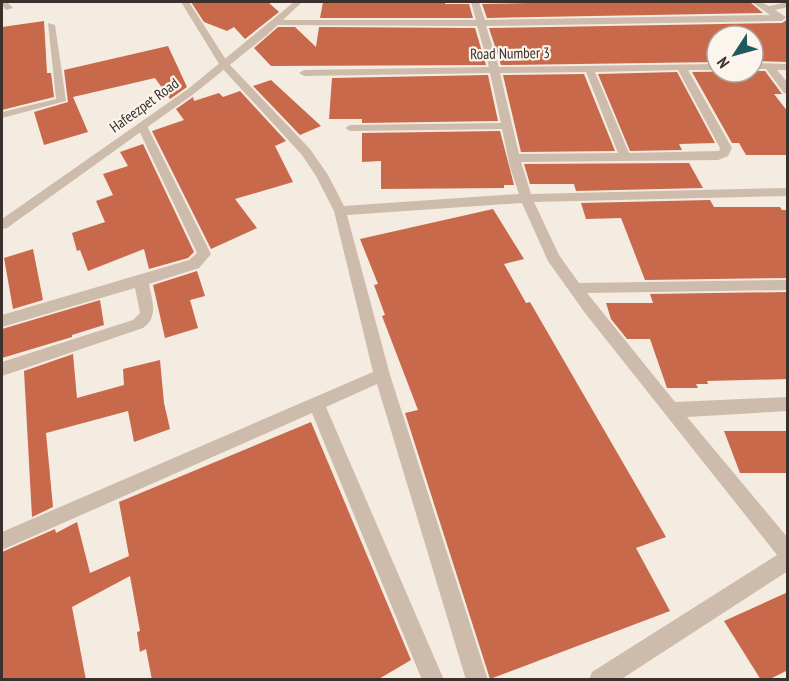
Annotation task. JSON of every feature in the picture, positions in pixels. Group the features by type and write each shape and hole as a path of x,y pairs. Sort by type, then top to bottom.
{"street":[{"path":"185,2 224,65 306,152 322,175 340,211 382,375 477,680"},
{"name":"Hafeezpet Road","path":"2,225 224,65 298,2"},
{"path":"475,2 494,68 514,158 527,198 553,256 575,288 671,410 788,554"},
{"path":"756,2 785,19"},
{"path":"768,9 788,4"},
{"path":"276,22 785,19"},
{"path":"2,115 61,101 51,25"},
{"path":"765,66 788,67"},
{"path":"769,66 788,91"},
{"path":"514,158 718,156 724,153 726,148 681,67"},
{"name":"Road Number 3","path":"304,73 494,68 705,67"},
{"path":"589,68 625,157"},
{"path":"2,321 194,264 204,254 142,126"},
{"path":"350,129 507,126"},
{"path":"340,211 527,198 788,192"},
{"path":"2,369 145,319 147,313 141,281"},
{"path":"575,288 788,285"},
{"path":"2,541 382,375"},
{"path":"316,404 433,680"},
{"path":"671,410 788,404"},
{"path":"600,680 788,559"}],"building":[{"path":"191,2 268,2 279,12 245,39 234,27 227,31 204,22"},
{"path":"323,2 469,4 473,18 320,18"},
{"path":"750,2 763,13 487,18 482,4"},
{"path":"788,19 788,62 765,61 765,24 723,24 782,23"},
{"path":"44,21 47,73 51,73 54,97 2,110 2,27"},
{"path":"705,24 705,62 501,65 489,28"},
{"path":"278,27 295,27 316,47 319,27 475,28 486,65 271,66 254,48"},
{"path":"168,46 187,87 170,99 155,78 73,97 88,132 44,145 34,112 68,102 64,70"},
{"path":"765,71 782,94 774,94 788,112 788,155 746,155 739,143 732,143 692,72 705,72 705,84 765,84"},
{"path":"677,72 715,143 679,144 682,150 630,151 598,74"},
{"path":"584,74 615,151 521,152 503,75"},
{"path":"488,75 498,121 362,123 362,119 329,119 332,78"},
{"path":"271,80 321,126 300,135 253,86"},
{"path":"240,91 286,141 275,146 293,182 235,199 257,228 211,249 152,131 184,120 176,109 193,97 194,101 219,93 223,97"},
{"path":"500,131 514,185 504,185 504,188 381,189 381,161 362,162 362,133"},
{"path":"143,144 194,252 188,258 149,269 144,249 88,271 80,250 77,251 72,233 105,222 96,201 113,195 103,174 128,166 120,152"},
{"path":"689,163 703,188 576,191 574,184 530,184 524,164"},
{"path":"710,200 714,207 780,207 782,210 788,210 788,278 645,280 621,218 586,219 581,203"},
{"path":"493,209 524,259 504,264 526,303 530,302 666,537 636,548 670,611 490,679 405,413 418,410 382,316 385,315 374,285 378,284 360,239"},
{"path":"33,249 43,300 13,309 4,258"},
{"path":"197,271 205,296 190,300 198,328 165,338 153,285"},
{"path":"788,292 788,379 707,381 708,384 696,384 698,388 667,388 650,339 627,339 611,319 606,303 653,303 650,294"},
{"path":"100,300 104,325 2,358 2,329"},
{"path":"73,354 77,398 124,385 123,369 160,360 164,403 170,429 134,442 128,411 46,433 53,507 32,517 24,371"},
{"path":"311,422 411,660 377,680 152,680 146,649 140,652 137,632 140,631 130,576 72,607 86,680 2,680 2,552 55,529 56,533 77,522 90,573 129,556 119,502"},
{"path":"724,431 788,431 788,473 740,473"},
{"path":"788,592 788,670 768,680 761,680 724,621"}]}
